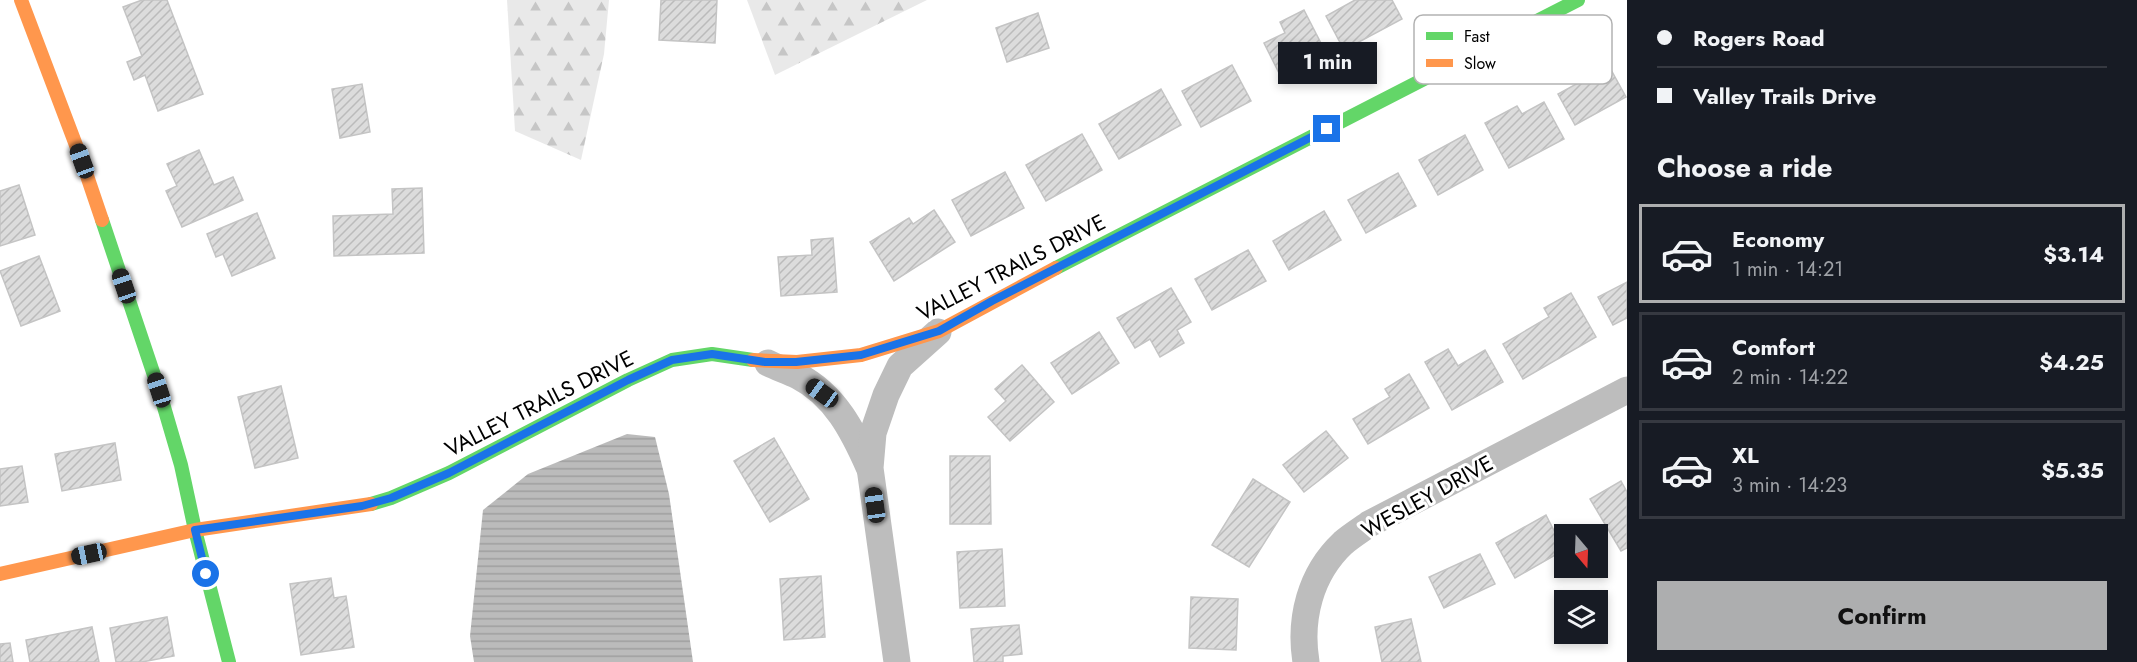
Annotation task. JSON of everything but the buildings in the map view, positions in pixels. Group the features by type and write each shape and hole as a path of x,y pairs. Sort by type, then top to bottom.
{"street":[{"path":"21,0 82,161 159,390 181,465 229,662"},
{"name":"VALLEY TRAILS DRIVE","path":"1549,15 1578,0"},
{"name":"VALLEY TRAILS DRIVE","path":"0,574 195,530 362,506 391,498 449,473 628,380 672,360 712,354 765,362 796,362 861,355 939,331 992,301 1414,84"},
{"path":"897,662 870,468 873,433 885,395 900,366 939,331"},
{"path":"765,362 800,377 822,393 854,432 870,468"},
{"name":"WESLEY DRIVE","path":"1306,662 1304,615 1324,566 1343,543 1369,524 1627,390"}],"green space":[{"path":"507,0 609,0 604,54 581,160 515,131"},
{"path":"747,0 927,0 775,75"}],"shaded area":[{"path":"627,434 655,437 669,494 693,662 474,662 470,636 483,510 528,474"}],"traffic: fast":[{"path":"1549,15 1578,0"},
{"path":"1056,268 1414,84"},
{"path":"102,220 159,390 181,465 229,662"},
{"path":"371,504 391,498 449,473 628,380 672,360 712,354 753,360"}],"traffic: slow":[{"path":"21,0 102,220"},
{"path":"753,360 797,362 861,355 939,331 1056,268"},
{"path":"0,574 195,530 371,504"}],"route":[{"path":"206,574 195,530 362,506 391,498 449,473 628,380 672,360 712,354 765,362 796,362 847,357 861,355 939,331 992,301 1327,129"}]}
